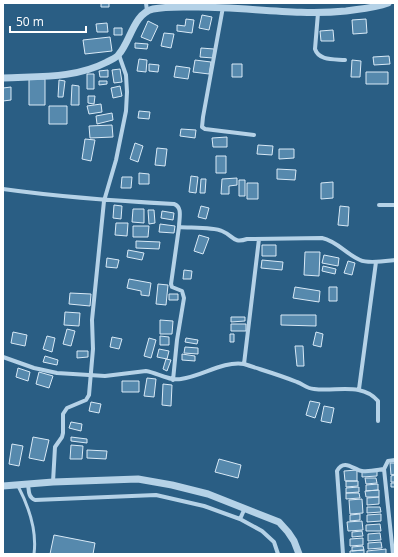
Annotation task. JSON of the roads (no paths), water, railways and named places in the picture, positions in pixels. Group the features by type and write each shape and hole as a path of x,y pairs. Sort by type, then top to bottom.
{"street":[{"path":"146,3 147,11"},
{"path":"3,78 67,75 80,73 100,66 119,55 131,31 147,11 152,10 177,7 224,7 318,13 366,9 388,3"},
{"path":"224,7 202,117 202,127 205,129 254,135"},
{"path":"318,13 315,49 317,54 321,57 345,60"},
{"path":"53,482 55,447 63,433 63,414 67,408 86,400 89,397 93,349 92,320 104,201 116,160 126,112 126,75 119,55"},
{"path":"3,189 104,201 176,204 179,208 179,227 170,284 172,287 182,291 184,298 177,340 173,380"},
{"path":"379,205 395,205"},
{"path":"179,227 222,231 239,241 247,239 327,239 331,240 360,261 376,262 395,260"},
{"path":"244,364 259,239"},
{"path":"359,389 376,262"},
{"path":"3,357 44,371 91,376 112,376 146,371 152,372 160,377 173,380 181,380 198,376 227,365 238,363 244,364 298,382 309,388 359,389 374,396 378,401 378,420"},
{"path":"392,554 384,469 388,461 395,460"},
{"path":"344,554 337,471 343,466 355,467 361,471 384,469"},
{"path":"3,486 18,487 28,484 53,482 141,479 208,494 245,508 282,525 294,541 299,554"},
{"path":"28,484 29,495 35,500 156,495 204,506 240,519 262,531 274,542 278,554"},
{"path":"240,519 245,508"}],"lane":[{"path":"18,487 31,518 35,536 34,554"}]}
